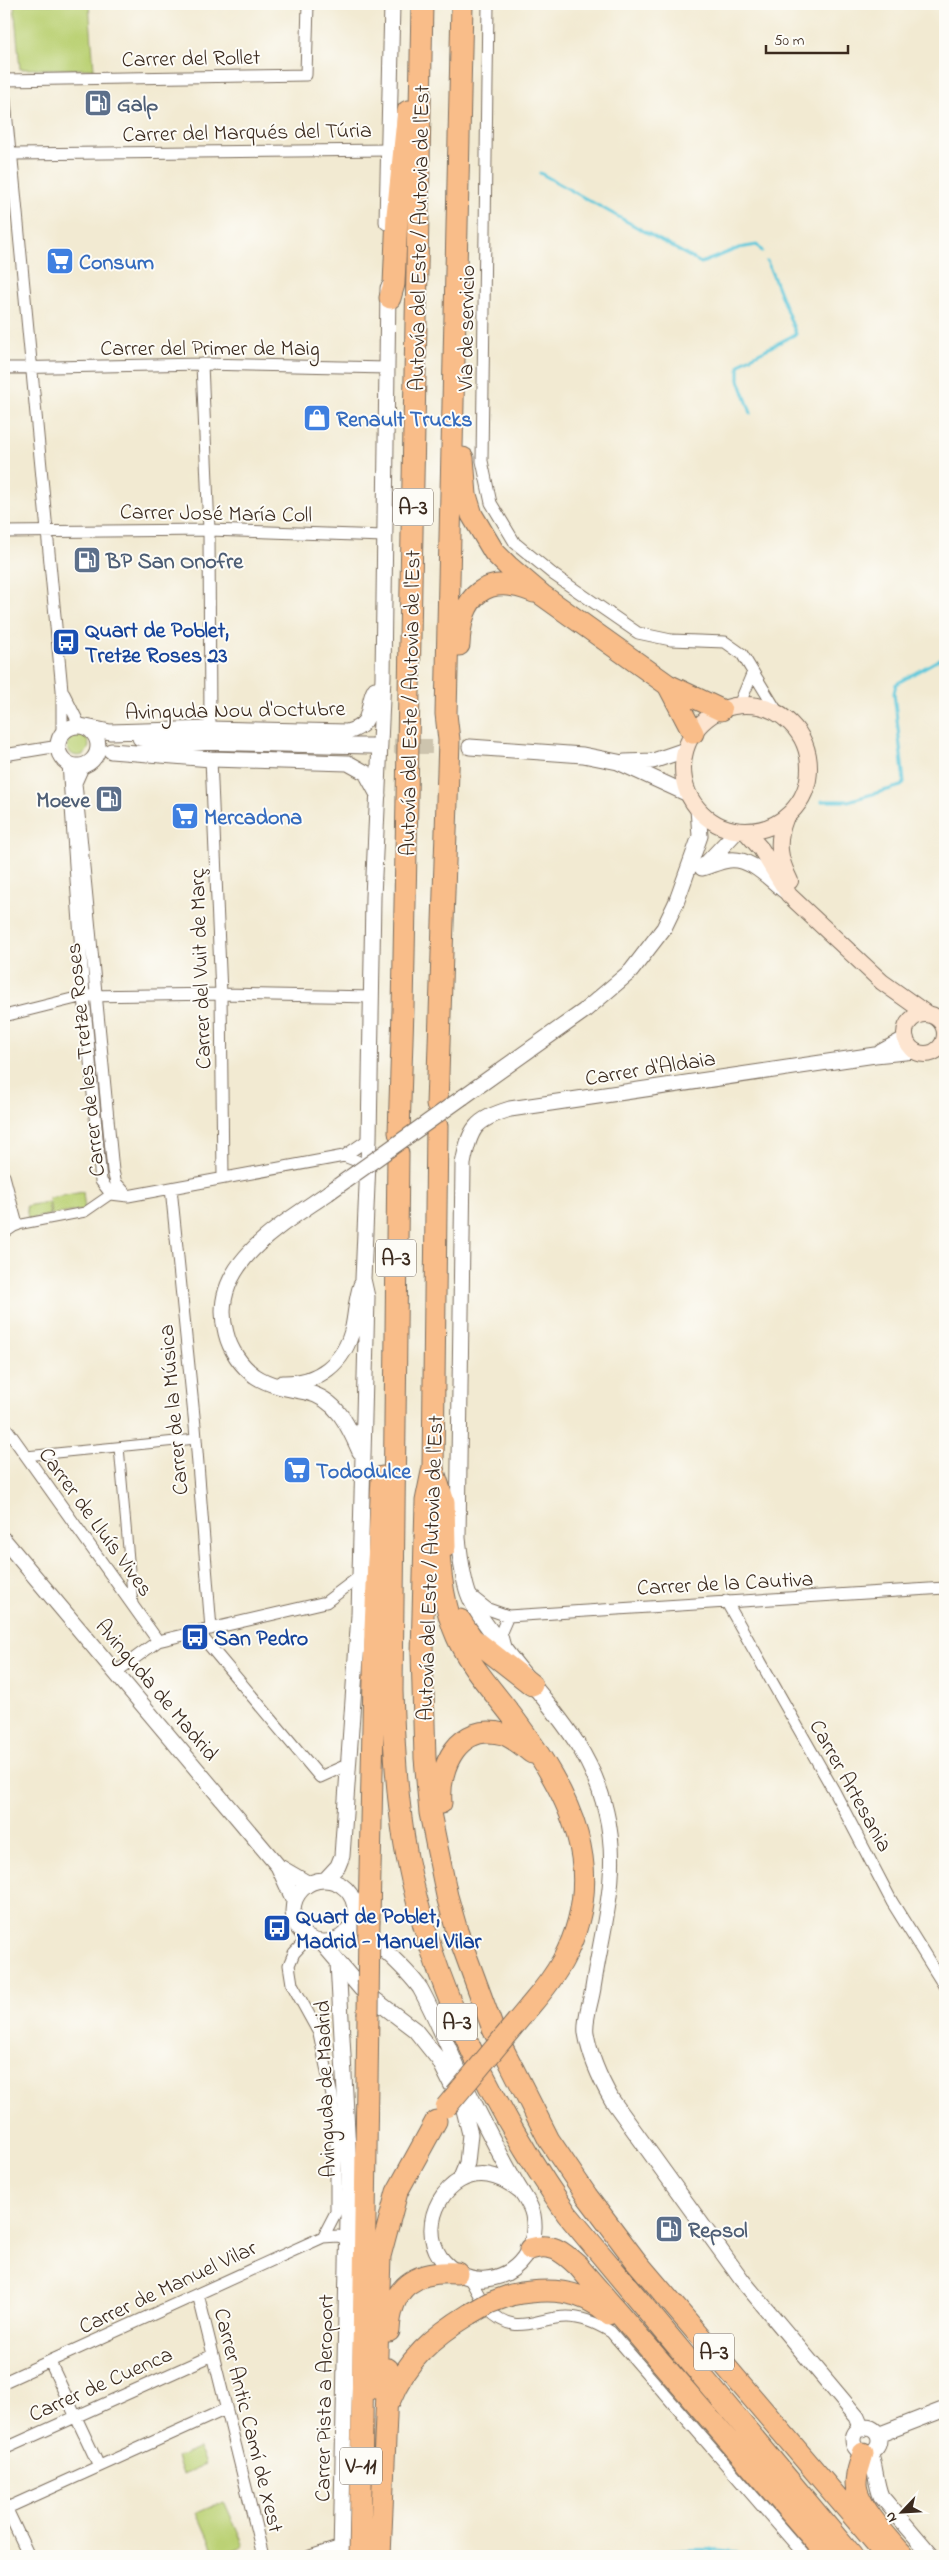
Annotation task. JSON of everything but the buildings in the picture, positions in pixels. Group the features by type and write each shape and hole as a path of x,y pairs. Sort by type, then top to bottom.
{"highway":[{"path":"390,298 394,284 397,215 408,109 411,4"},
{"name":"Autovía del Este / Autovia de l'Est","path":"422,4 404,1000 394,1363 397,1419 392,1691 399,1802 407,1857 420,1912 436,1966 449,2000 472,2054 506,2121 534,2167 567,2214 852,2556"},
{"name":"Autovía del Este / Autovia de l'Est","path":"437,1105 449,740 446,704 454,283 457,243 462,4"},
{"path":"457,243 465,280 463,451 466,495 481,535 494,552 542,595 668,685 730,707"},
{"path":"449,740 457,714 460,632 463,618 470,602 488,586 502,584 516,585 542,595"},
{"path":"668,685 689,742"},
{"name":"Autovía del Este / Autovia de l'Est","path":"437,1126 433,1467 426,1502 423,1700 430,1813 447,1896 467,1962 481,2001 506,2058 549,2140 587,2196 636,2261 887,2556"},
{"path":"363,2376 361,2357 368,2015 362,1919 386,1389 394,1363"},
{"path":"433,1467 444,1502 445,1561 450,1590 462,1625 472,1638 494,1658 532,1685"},
{"path":"363,2376 367,2358 370,2257 380,2210 404,2159 419,2138 530,2006 562,1962 576,1929 583,1894 582,1855 578,1832 561,1790 542,1762 535,1747 466,1654 457,1637 444,1591 439,1555 438,1502 441,1493"},
{"path":"437,1843 442,1816 441,1777 452,1750 465,1740 480,1733 505,1735 542,1762"},
{"path":"380,2556 382,2247 397,2192 441,2114"},
{"path":"530,2249 549,2246 566,2254 828,2556"},
{"path":"381,2404 393,2302 406,2285 418,2278 432,2273 463,2275"},
{"path":"381,2404 407,2366 425,2346 470,2314 489,2303 511,2295 551,2289 589,2299 624,2328 684,2390"},
{"name":"V-11","path":"360,2556 363,2376"},
{"name":"V-11","path":"372,2556 381,2404"},
{"path":"866,2453 856,2483 860,2497 874,2520 904,2556"}],"main road":[{"path":"741,832 763,830 785,819 798,805 808,781 808,755 797,731 778,713 766,708 730,707 706,719 689,742 683,772 688,794 698,809 715,823 741,832 761,849 790,895 882,982 927,1014 937,1018 945,1027 943,1045 929,1053 910,1038 900,1009 882,982"},
{"path":"785,819 779,843 779,855 789,879 807,911"},
{"path":"910,1038 915,1017 927,1014"}],"street":[{"name":"Carrer del Rollet","path":"4,80 306,75 308,4"},
{"path":"326,1880 338,1866 342,1856 359,1615 367,1296 363,1279 365,1191 369,1139 373,897 382,677 390,298 386,270 392,4"},
{"name":"Vía de servicio","path":"488,4 482,461 491,503 515,543 554,575 638,633 671,640 725,642 742,654 778,713"},
{"path":"4,90 62,690 60,753 68,763 89,762 97,753 98,741 95,735 83,726 62,690"},
{"name":"Carrer del Marqués del Túria","path":"10,157 389,150"},
{"path":"202,364 208,530 210,729"},
{"name":"Carrer del Primer de Maig","path":"4,368 202,364 388,368"},
{"name":"Carrer José María Coll","path":"4,532 208,530 384,536"},
{"path":"730,707 753,672"},
{"name":"Avinguda Nou d'Octubre","path":"83,726 110,732 210,729 347,732 354,730 367,717 372,707 372,694 382,677"},
{"path":"4,756 60,740 68,729 83,726"},
{"path":"110,732 150,741"},
{"path":"111,750 150,741"},
{"name":"Avinguda Nou d'Octubre","path":"150,741 371,746"},
{"path":"470,747 551,751 618,762 653,761 689,742"},
{"name":"Avinguda Nou d'Octubre","path":"89,762 111,750 211,759 348,763 366,773 378,796"},
{"name":"Carrer del Vuit de Març","path":"211,759 221,994 223,1178"},
{"name":"Carrer de les Tretze Roses","path":"89,762 76,783 113,1171 116,1183 128,1196"},
{"path":"618,762 688,794"},
{"name":"Carrer de les Tretze Roses","path":"68,763 84,996 101,1181 111,1194 128,1196"},
{"path":"676,903 693,862 700,836 698,809"},
{"path":"362,1456 351,1430 332,1404 321,1397 269,1383 256,1377 246,1368 228,1341 224,1325 225,1292 239,1264 254,1248 328,1193 610,991 632,971 650,948 676,903 702,868 741,832"},
{"path":"702,868 729,860 741,861 754,866 790,895"},
{"path":"4,1016 84,996 97,998 221,994 372,997"},
{"name":"Carrer d'Aldaia","path":"862,2429 857,2417 742,2280 612,2100 600,2078 586,2031 597,1962 609,1910 613,1865 611,1838 598,1783 582,1748 560,1717 532,1685 480,1617 468,1594 462,1569 458,1538 463,1164 475,1126 486,1116 510,1109 875,1055 910,1038"},
{"path":"128,1196 344,1156 369,1139"},
{"path":"344,1156 357,1161 365,1191"},
{"path":"4,1176 17,1225"},
{"name":"Carrer de la Música","path":"171,1188 196,1439 211,1629"},
{"path":"4,1225 17,1225 85,1212 111,1194"},
{"path":"4,1234 17,1225"},
{"path":"269,1383 294,1383 311,1379 337,1361 346,1348 352,1328 357,1297 363,1279"},
{"name":"Carrer de Lluís Vives","path":"4,1425 158,1641"},
{"path":"26,1456 196,1439"},
{"path":"119,1447 133,1605"},
{"name":"Avinguda de Madrid","path":"4,1540 278,1866 294,1901"},
{"path":"116,1672 158,1641 326,1602 359,1578"},
{"name":"Carrer de la Cautiva","path":"508,1616 945,1588"},
{"path":"468,1594 488,1609 508,1616 501,1632 505,1650"},
{"name":"Carrer Artesania","path":"726,1601 834,1791 892,1902 945,1987"},
{"path":"198,1632 320,1777 349,1764"},
{"name":"Avinguda de Madrid","path":"278,1866 309,1884"},
{"path":"463,2275 484,2280 498,2278 517,2267 530,2249 534,2229 530,2205 474,2103 420,1988 409,1972 364,1931 362,1919 348,1890 335,1882 326,1880 309,1884 300,1891 294,1901 292,1913 294,1922 338,1962 361,1989 415,2030 427,2043 448,2075 464,2110 470,2134 467,2163 460,2180 438,2202 434,2213 432,2226 434,2244 440,2257 463,2275 494,2314 508,2323 530,2326 567,2317 595,2322 611,2332 805,2556"},
{"path":"315,1941 340,1937 362,1919"},
{"name":"Avinguda de Madrid","path":"315,1941 294,1953 289,1965 292,1984 319,2033 332,2096 336,2135 336,2200 333,2221 323,2237"},
{"name":"Avinguda de Madrid","path":"338,1962 349,2169 348,2240"},
{"path":"460,2180 476,2175 488,2175 510,2183 522,2192"},
{"path":"323,2237 338,2236 348,2240"},
{"name":"Carrer de Manuel Vilar","path":"4,2382 323,2237"},
{"name":"Carrer Pista a Aeroport","path":"341,2551 348,2240"},
{"path":"494,2314 492,2297 498,2278"},
{"name":"Carrer Antic Camí de Xest","path":"198,2294 262,2556"},
{"name":"Carrer de Cuenca","path":"4,2449 213,2354"},
{"path":"50,2362 99,2466"},
{"path":"29,2556 5,2505 99,2466 226,2409"},
{"path":"878,2435 945,2409"},
{"path":"866,2453 879,2444 878,2435 872,2429 862,2429 857,2432 854,2439 856,2447 866,2453 881,2496 932,2556"},
{"path":"310,2556 341,2551"}],"green space":[{"path":"14,4 89,4 94,69 20,69"},
{"path":"78,734 86,737 89,745 86,753 78,756 70,753 67,745 70,737"},
{"path":"83,1192 85,1210 51,1215 49,1198"},
{"path":"48,1202 50,1215 28,1219 26,1206"},
{"path":"199,2448 206,2464 183,2474 177,2458"},
{"path":"224,2501 244,2546 216,2556 197,2513"}],"waterway":[{"path":"540,173 701,263 739,248 757,245 762,251"},
{"path":"751,413 739,380 739,366 745,360 796,334 767,261"},
{"path":"822,801 848,801 901,786 904,782 894,693 896,684 945,656"},
{"path":"645,2556 669,2551 703,2549 738,2552 740,2556"},
{"path":"711,2549 711,2556"}],"tunnel":[{"path":"371,746 470,747"}],"place":[{"name":"Galp","path":"98,103"},
{"name":"Consum","path":"60,261"},
{"name":"Renault Trucks","path":"317,418"},
{"name":"BP San Onofre","path":"87,560"},
{"name":"Quart de Poblet, Tretze Roses 23","path":"66,642"},
{"name":"Moeve","path":"109,799"},
{"name":"Mercadona","path":"185,816"},
{"name":"Tododulce","path":"297,1470"},
{"name":"San Pedro","path":"195,1637"},
{"name":"Quart de Poblet, Madrid - Manuel Vilar","path":"277,1928"},
{"name":"Repsol","path":"669,2229"}]}
